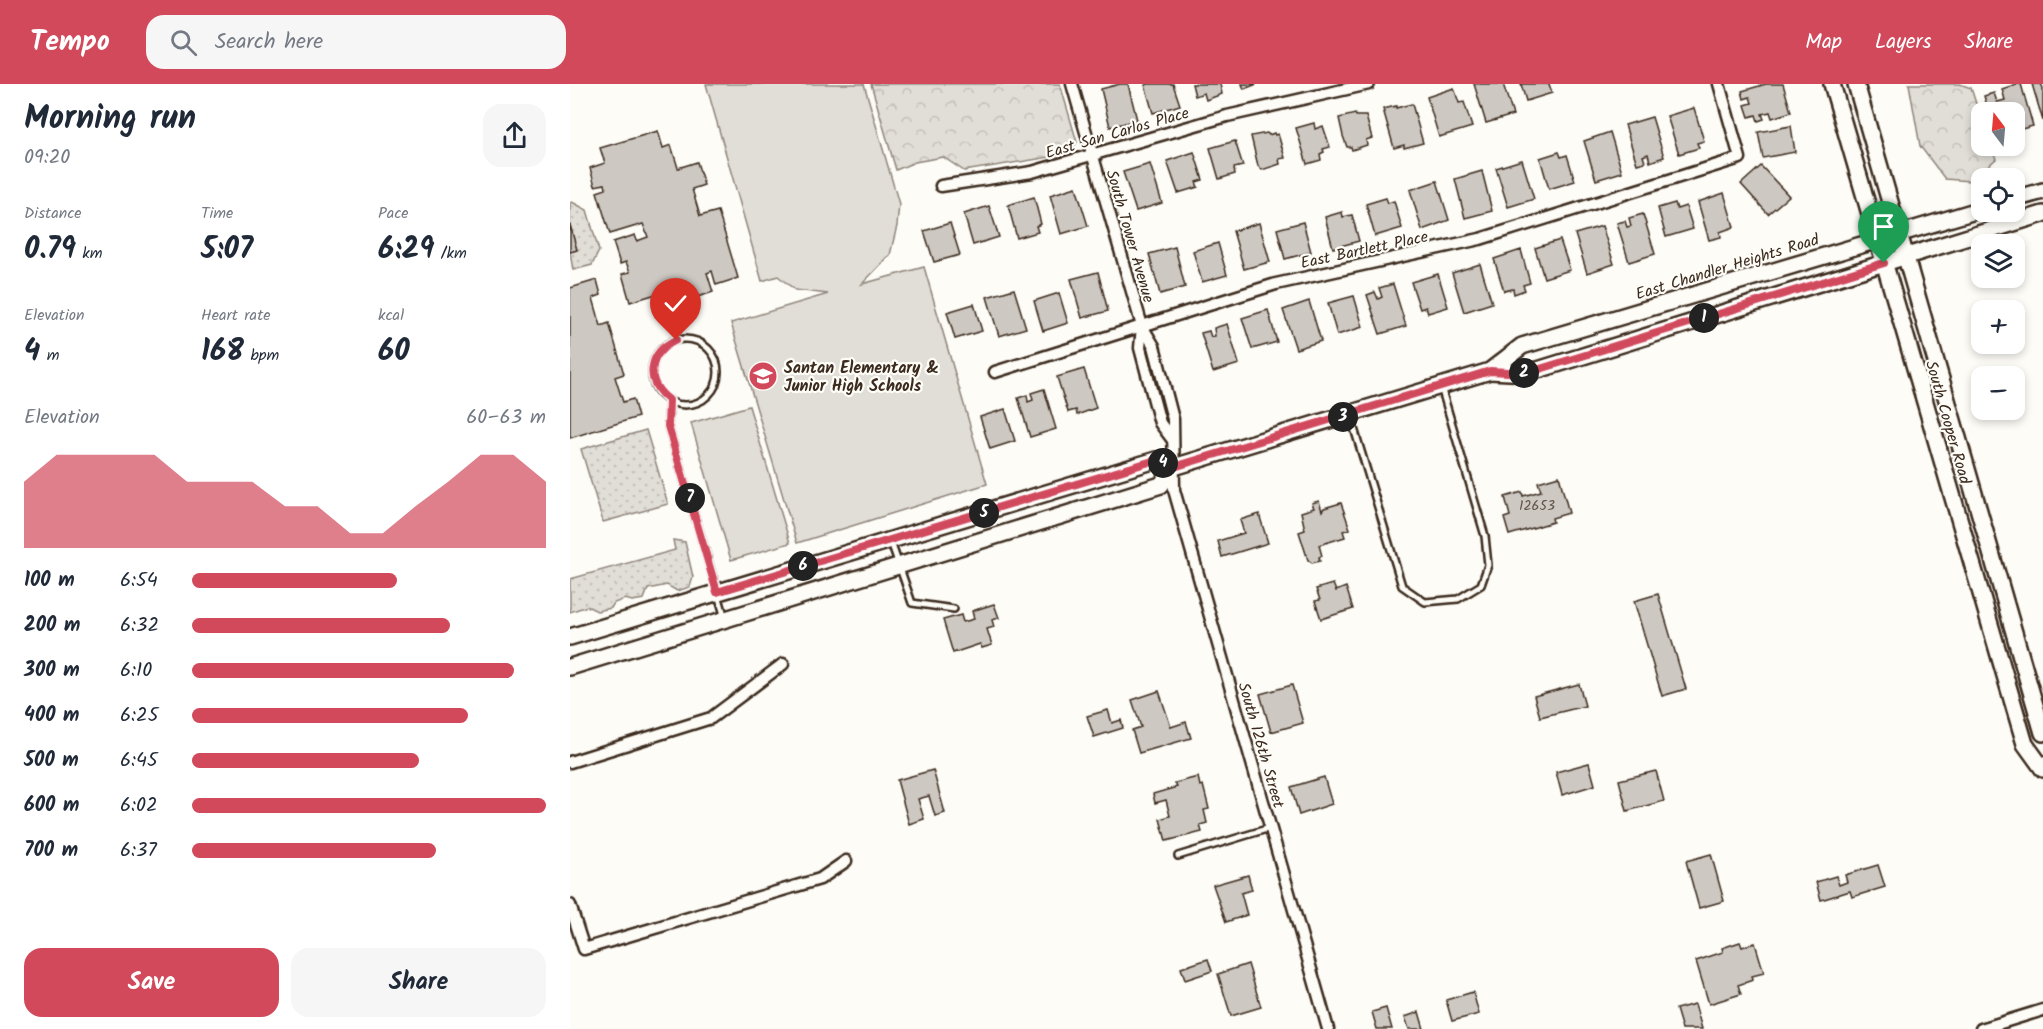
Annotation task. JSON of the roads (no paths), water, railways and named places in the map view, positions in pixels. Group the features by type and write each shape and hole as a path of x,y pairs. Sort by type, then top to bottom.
{"main road":[{"name":"South Cooper Road","path":"1832,84 2025,744 2043,763"},
{"name":"South Cooper Road","path":"1856,84 2043,733"},
{"path":"2025,196 2043,191"},
{"name":"East Chandler Heights Road","path":"570,667 1161,485 1174,467 1490,371 1522,346 1971,212"},
{"name":"East Chandler Heights Road","path":"1490,371 1527,373 2043,214"},
{"name":"East Chandler Heights Road","path":"570,637 1156,460 1174,467"}],"street":[{"name":"South Tower Avenue","path":"1072,84 1142,326 1140,348 1160,423 1172,439 1174,467"},
{"name":"East San Carlos Place","path":"941,186 1032,172 1227,116 1369,84"},
{"name":"East Bartlett Place","path":"995,372 1276,284 1480,239 1740,158 1719,84"},
{"name":"South 126th Street","path":"1174,467 1174,490 1328,1029"},
{"path":"570,762 711,718 783,664"},
{"path":"570,905 584,950 820,879 846,861"},
{"path":"1981,1029 2043,1010"}],"lane":[{"path":"676,340 698,341 707,347 717,365 714,386 700,401 679,404 669,400 660,394 654,384 653,363 658,353 666,345 676,340"},
{"path":"1350,415 1402,586 1425,602 1458,599 1481,585 1488,565 1485,536 1441,387"},
{"path":"669,400 668,426 726,620"},
{"path":"890,540 912,603 954,609"},
{"path":"1178,856 1270,828"}],"place":[{"name":"Santan Elementary & Junior High Schools","path":"763,376"}]}
